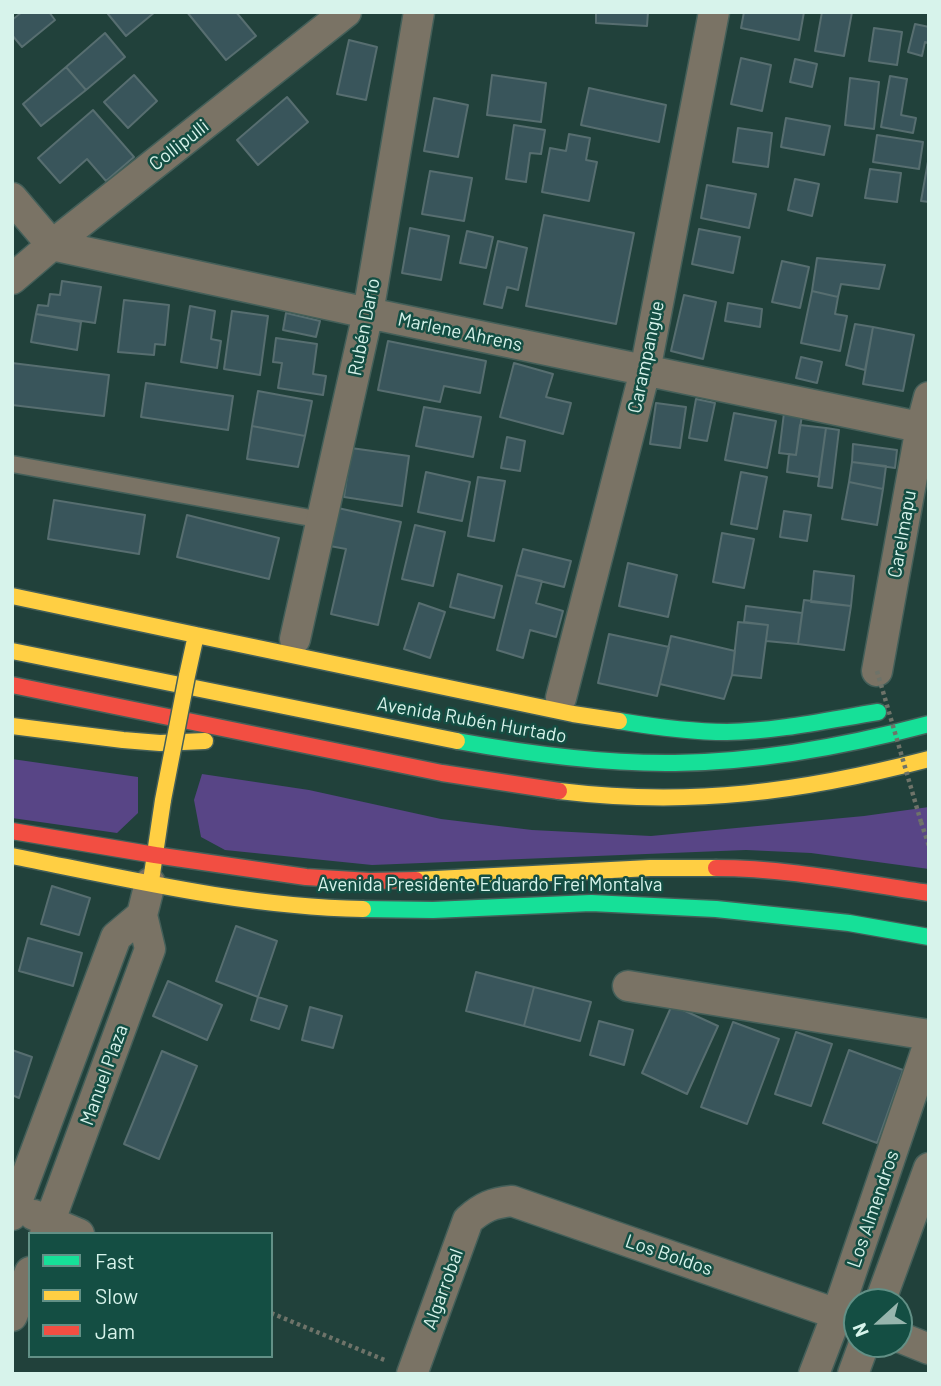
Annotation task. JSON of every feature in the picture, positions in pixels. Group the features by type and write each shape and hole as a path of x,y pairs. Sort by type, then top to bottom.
{"main road":[{"path":"12,596 573,714 685,731 771,729 897,709"},
{"name":"Manuel Plaza","path":"153,869 163,800 196,635"},
{"name":"Avenida Rubén Hurtado","path":"12,651 443,739 593,760 692,762 774,756 835,747 929,724"},
{"path":"12,685 450,774 585,793 665,798 710,797 776,790 876,773 929,759"},
{"path":"12,726 160,743 273,739"},
{"path":"12,831 153,869"},
{"name":"Avenida Presidente Eduardo Frei Montalva","path":"12,856 153,869 370,881 650,868 738,868 929,893"},
{"name":"Avenida Presidente Eduardo Frei Montalva","path":"153,869 206,894 321,908 433,910 591,903 716,909 849,923 929,937"}],"street":[{"name":"Collipulli","path":"12,279 346,12"},
{"name":"Rubén Darío","path":"295,639 368,313 419,12"},
{"name":"Carampangue","path":"561,698 645,371 714,12"},
{"path":"12,198 52,246"},
{"name":"Marlene Ahrens","path":"52,246 925,428"},
{"name":"Carelmapu","path":"877,671 929,397"},
{"name":"Manuel Plaza","path":"48,1228 150,949 142,915 153,869"},
{"name":"Manuel Plaza","path":"13,1210 116,937 142,915"},
{"path":"628,986 929,1035"},
{"name":"Los Almendros","path":"856,1288 929,1043"},
{"name":"Los Almendros","path":"885,1288 929,1168"},
{"name":"Los Boldos","path":"480,1210 495,1202 512,1201 843,1316"},
{"path":"13,1210 48,1228 69,1232"},
{"name":"Algarrobal","path":"413,1373 468,1220 480,1210"},
{"path":"12,1316 28,1277"},
{"name":"Los Almendros","path":"814,1374 843,1324"}],"lane":[{"path":"12,464 322,520"}],"path":[{"path":"877,671 929,846"},
{"path":"273,1314 413,1373"}],"shaded area":[{"path":"12,759 138,777 138,813 117,833 12,818"},
{"path":"202,774 309,790 441,819 532,830 651,836 864,816 929,807 929,869 811,853 746,850 372,865 225,850 201,837 194,800"}],"building":[{"path":"22,12 49,12 55,20 22,47 12,35 12,20"},
{"path":"155,12 126,36 108,14"},
{"path":"187,12 236,12 256,36 226,60"},
{"path":"596,12 648,12 647,26 596,23"},
{"path":"744,12 804,12 799,40 741,28"},
{"path":"822,12 852,12 844,56 815,51"},
{"path":"915,24 929,27 929,43 925,42 922,56 908,52"},
{"path":"874,28 902,32 897,65 869,61"},
{"path":"105,33 125,57 86,90 66,67"},
{"path":"349,40 377,47 366,100 337,94"},
{"path":"741,58 771,65 762,111 731,104"},
{"path":"795,59 817,64 812,87 790,82"},
{"path":"66,67 86,90 41,126 23,104"},
{"path":"134,75 157,101 128,128 104,102"},
{"path":"492,75 546,83 541,122 487,115"},
{"path":"890,76 907,79 901,115 916,118 913,133 881,127"},
{"path":"850,78 879,82 874,129 845,125"},
{"path":"589,88 666,105 659,142 581,125"},
{"path":"287,97 308,122 258,165 237,140"},
{"path":"434,98 468,105 458,157 424,151"},
{"path":"93,110 134,157 106,181 87,159 60,183 38,158"},
{"path":"786,118 830,126 824,155 781,147"},
{"path":"514,125 545,130 541,154 530,153 526,182 506,179"},
{"path":"738,128 772,133 768,167 733,162"},
{"path":"569,134 590,138 586,160 597,162 589,201 542,192 550,148 566,151"},
{"path":"877,135 923,142 919,169 873,162"},
{"path":"929,156 929,202 921,201"},
{"path":"870,169 901,173 897,202 865,198"},
{"path":"430,171 472,178 464,221 422,214"},
{"path":"795,179 819,184 812,216 788,210"},
{"path":"707,185 756,194 749,228 701,218"},
{"path":"544,215 634,233 616,324 526,306"},
{"path":"410,228 449,236 441,280 402,273"},
{"path":"699,229 740,237 733,273 692,264"},
{"path":"467,231 493,237 486,268 460,263"},
{"path":"498,241 527,248 518,290 507,287 502,308 484,304"},
{"path":"817,258 885,265 879,289 841,284 838,297 812,291"},
{"path":"782,261 809,267 800,308 772,302"},
{"path":"62,281 101,287 95,323 36,314 38,305 48,306 50,294 60,295"},
{"path":"812,291 838,297 835,314 847,316 840,351 801,343"},
{"path":"684,295 716,302 703,359 671,351"},
{"path":"124,300 169,305 165,345 155,344 154,355 118,352"},
{"path":"728,303 762,309 760,327 725,321"},
{"path":"190,306 215,311 211,339 221,341 217,368 181,362"},
{"path":"232,311 268,316 260,375 224,369"},
{"path":"286,313 320,321 316,337 283,330"},
{"path":"36,314 81,322 77,350 31,342"},
{"path":"855,324 873,327 865,370 846,365"},
{"path":"873,327 914,335 903,391 863,384"},
{"path":"276,338 317,344 313,374 326,376 323,395 278,388 282,363 273,362"},
{"path":"388,341 486,361 480,393 444,386 440,402 378,390"},
{"path":"801,357 822,362 817,383 796,378"},
{"path":"12,363 109,375 104,416 12,405"},
{"path":"514,363 553,374 546,397 571,403 563,434 500,417"},
{"path":"146,383 233,396 228,430 141,417"},
{"path":"258,391 312,401 305,436 252,426"},
{"path":"696,399 715,403 707,441 689,438"},
{"path":"656,403 686,407 680,448 650,444"},
{"path":"424,407 481,417 473,457 416,446"},
{"path":"734,413 776,421 767,468 725,460"},
{"path":"784,413 802,415 796,455 779,453"},
{"path":"800,425 826,428 819,477 787,472 789,454 796,455"},
{"path":"252,426 305,436 298,467 247,459"},
{"path":"826,428 839,430 832,488 818,486"},
{"path":"507,437 525,441 520,471 501,468"},
{"path":"853,444 897,450 895,468 852,462"},
{"path":"351,448 409,456 402,506 344,497"},
{"path":"852,462 886,466 883,489 849,482"},
{"path":"426,472 470,482 462,521 418,512"},
{"path":"741,472 767,477 757,529 731,524"},
{"path":"478,477 505,481 494,541 468,536"},
{"path":"849,482 883,489 877,525 842,519"},
{"path":"54,500 145,515 139,554 48,539"},
{"path":"338,508 401,522 378,625 331,614 346,549 330,546"},
{"path":"784,511 811,515 807,541 780,537"},
{"path":"187,515 279,538 269,579 177,557"},
{"path":"415,525 445,532 433,586 402,579"},
{"path":"722,533 754,539 744,588 713,582"},
{"path":"523,549 571,561 564,587 516,575"},
{"path":"628,563 677,575 668,617 619,606"},
{"path":"814,571 854,576 851,606 811,602"},
{"path":"458,574 502,586 494,618 450,607"},
{"path":"516,575 542,581 536,603 563,611 556,637 530,630 523,658 497,650"},
{"path":"804,600 851,606 844,650 798,644"},
{"path":"419,603 445,612 430,658 404,649"},
{"path":"746,606 802,613 798,644 766,641 768,625 744,622"},
{"path":"738,622 768,625 761,678 732,675"},
{"path":"609,634 669,647 657,696 598,683"},
{"path":"671,636 735,651 732,675 724,699 660,684"},
{"path":"52,886 90,898 79,935 41,924"},
{"path":"236,926 277,941 258,997 216,981"},
{"path":"28,938 82,953 73,986 19,971"},
{"path":"476,972 534,987 524,1026 466,1011"},
{"path":"168,981 222,1005 207,1040 153,1016"},
{"path":"534,987 591,1002 580,1041 524,1026"},
{"path":"258,997 287,1006 279,1029 251,1020"},
{"path":"672,1005 718,1026 687,1094 642,1073"},
{"path":"310,1007 342,1016 333,1048 302,1040"},
{"path":"599,1021 633,1030 624,1065 590,1055"},
{"path":"733,1022 779,1039 747,1124 701,1107"},
{"path":"796,1032 832,1044 811,1106 775,1094"},
{"path":"12,1050 32,1057 19,1098 12,1095"},
{"path":"849,1050 903,1070 877,1143 823,1123"},
{"path":"162,1051 197,1066 159,1159 124,1144"}],"traffic: fast":[{"path":"619,721 673,729 727,732 784,727 878,712"},
{"path":"457,741 593,760 707,762 803,751 929,724"},
{"path":"363,909 433,910 591,903 716,909 849,923 929,937"}],"traffic: slow":[{"path":"12,596 196,635 187,676"},
{"path":"196,635 573,714 619,721"},
{"path":"12,651 457,741"},
{"path":"163,800 187,676"},
{"path":"12,726 160,743 205,741"},
{"path":"559,791 607,796 700,797 791,788 929,759"},
{"path":"151,881 163,800"},
{"path":"12,856 231,897 363,909"},
{"path":"416,880 650,868 716,868"}],"traffic: jam":[{"path":"12,685 442,773 559,791"},
{"path":"12,831 155,855"},
{"path":"155,855 306,877 370,881 416,880"},
{"path":"716,868 796,873 929,893"}]}
